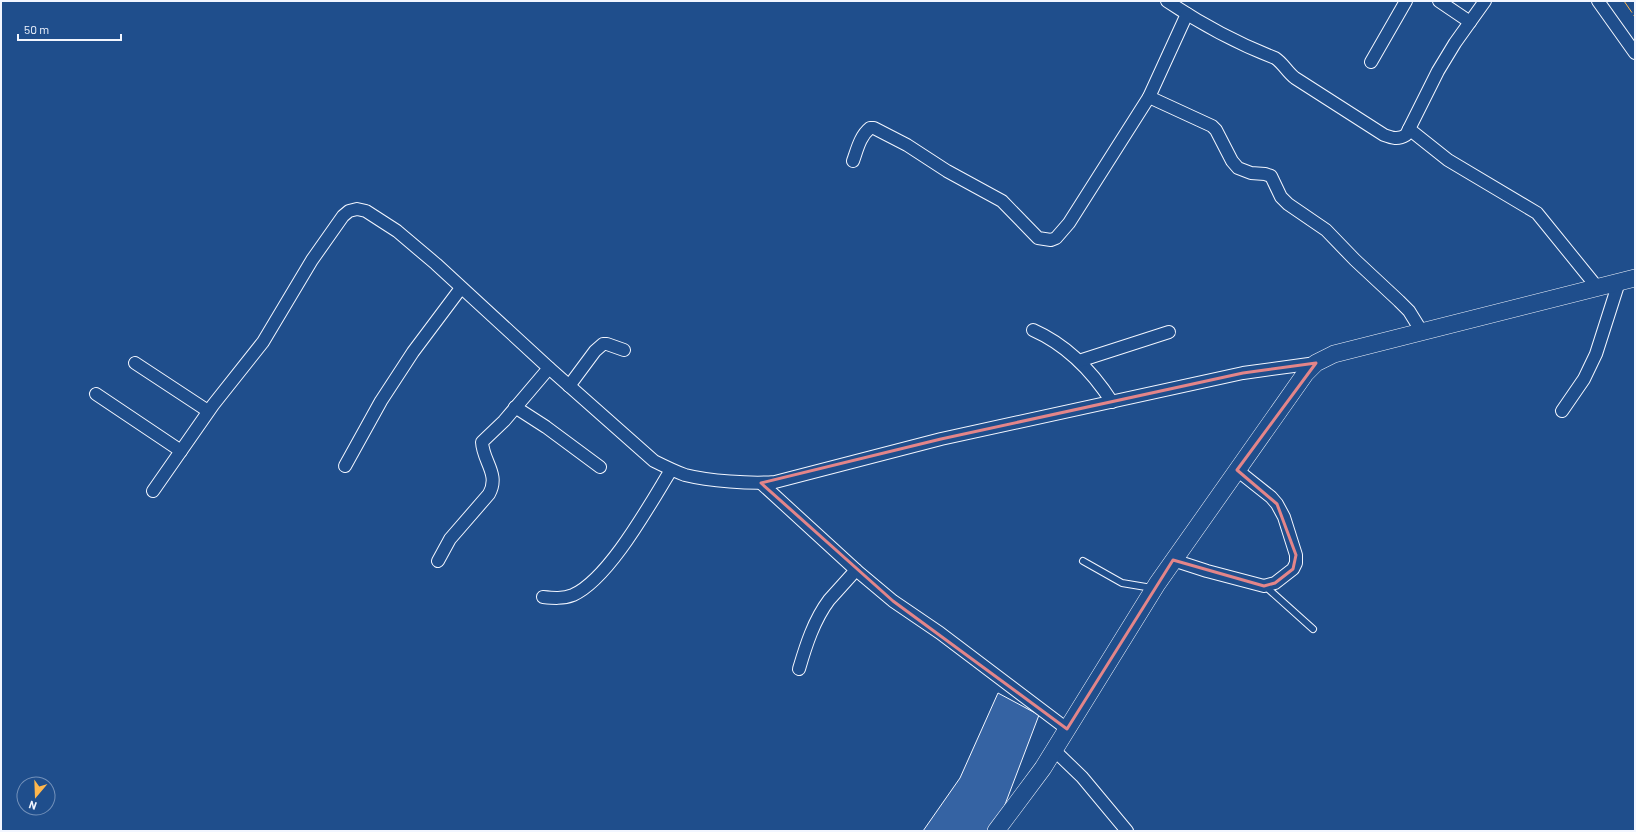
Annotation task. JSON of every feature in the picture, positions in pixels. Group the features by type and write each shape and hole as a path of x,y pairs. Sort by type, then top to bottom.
{"main road":[{"path":"996,831 1043,768 1154,588 1173,560 1305,374 1316,363 1334,354 1627,280"}],"street":[{"path":"1167,1 1203,25 1280,61 1295,78 1384,135 1396,139 1402,138 1406,135 1438,71 1455,43 1485,1"},
{"path":"1371,62 1406,1"},
{"path":"1439,1 1470,22"},
{"path":"1598,1 1635,53"},
{"path":"853,161 859,144 866,131 870,128 874,128 907,145 947,171 1002,201 1038,238 1051,240 1056,238 1069,223 1149,97 1187,14"},
{"path":"1149,97 1212,126 1216,130 1232,161 1238,168 1251,173 1271,176 1281,197 1288,204 1326,230 1355,260 1409,311 1422,332"},
{"path":"1409,128 1448,160 1537,213 1597,287"},
{"path":"153,491 208,411 263,342 312,260 343,216 349,211 358,210 366,211 397,231 569,386 654,460 671,470 698,478 761,483 775,482 940,439 1243,373 1316,363"},
{"path":"1562,411 1584,379 1627,280"},
{"path":"345,466 385,395 413,352 461,288"},
{"path":"1033,330 1062,346 1079,361 1099,382 1112,402"},
{"path":"1079,361 1169,332"},
{"path":"569,386 595,351 603,344 608,344 624,350"},
{"path":"134,363 208,411"},
{"path":"438,561 450,539 490,494 494,484 493,475 483,453 482,442 504,421 549,368"},
{"path":"96,394 181,451"},
{"path":"515,407 546,427 600,467"},
{"path":"543,597 558,599 573,595 596,579 626,541 671,470"},
{"path":"1173,560 1206,571 1264,586 1276,582 1292,569 1296,563 1296,555 1284,517 1277,504 1271,497 1237,470"},
{"path":"761,483 856,570 894,601 1067,729"},
{"path":"799,669 808,641 823,611 829,601 856,570"},
{"path":"1054,750 1082,777 1127,831"}],"lane":[{"path":"1083,561 1122,583 1154,588"},
{"path":"1264,586 1312,629"}],"highlighted area":[{"path":"1316,363 1237,470 1277,504 1296,555 1293,569 1275,583 1264,586 1173,560 1067,729 893,601 761,483 941,439 1243,373"}],"building":[{"path":"998,693 1039,715 998,823 988,831 923,831 960,778"}],"power":[{"path":"1624,1 1635,17"}]}
